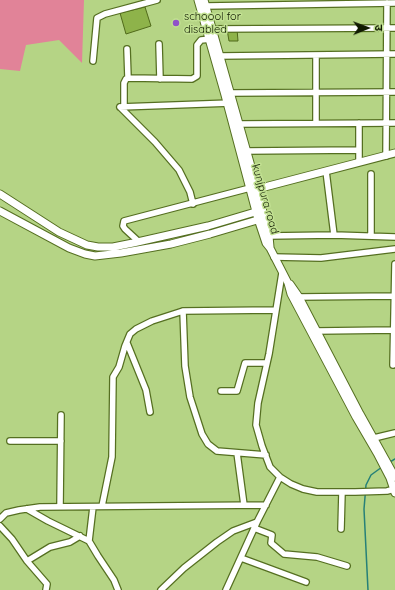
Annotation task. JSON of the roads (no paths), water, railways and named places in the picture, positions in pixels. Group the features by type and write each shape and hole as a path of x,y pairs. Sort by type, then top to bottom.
{"street":[{"path":"93,61 98,18 105,14 157,0"},
{"name":"kunjpura road","path":"198,0 212,39 254,188"},
{"path":"205,3 395,3"},
{"name":"kunjpura road","path":"205,3 212,29 212,39 220,56 231,93 230,103 239,124 246,151 266,243 270,248"},
{"path":"386,156 385,92 387,3"},
{"path":"212,29 395,28"},
{"path":"128,78 194,79 197,73 197,45 201,40 212,39"},
{"path":"159,44 160,79"},
{"path":"124,107 124,84 128,78 127,49"},
{"path":"220,56 395,54"},
{"path":"316,55 316,124"},
{"path":"231,93 395,92"},
{"path":"194,204 179,170 155,142 120,107 230,103"},
{"path":"359,123 360,162"},
{"path":"239,124 395,123"},
{"path":"246,151 359,150"},
{"path":"138,241 125,229 123,226 124,221 395,153"},
{"path":"326,171 334,235"},
{"path":"371,174 371,236"},
{"path":"0,194 59,232 87,245 112,247 208,226 259,211"},
{"path":"0,211 69,248 95,256 171,244 261,219"},
{"name":"kunjpura road","path":"261,219 269,236 270,248"},
{"path":"269,236 334,235 395,237"},
{"path":"270,248 282,273 299,297 374,438 379,452"},
{"path":"274,257 321,258 395,249"},
{"path":"393,365 395,264"},
{"path":"282,273 267,363 258,403 256,425 270,467 280,477 291,484 303,489 317,492 393,490 393,478 379,452 356,417 291,294 288,282"},
{"path":"299,297 394,296"},
{"path":"102,506 112,457 113,378 120,367 126,343 130,334 136,329 152,321 184,311 276,310"},
{"path":"184,311 185,366 190,397 202,434 208,444 217,451 266,455"},
{"path":"317,331 394,330"},
{"path":"126,343 146,390 150,412"},
{"path":"221,392 237,391 245,363 267,363"},
{"path":"60,507 61,415"},
{"path":"374,438 395,433"},
{"path":"10,441 61,441"},
{"path":"237,453 244,505"},
{"path":"226,590 254,528 280,477"},
{"path":"341,529 342,492"},
{"path":"0,519 6,513 27,509 60,507 266,505"},
{"path":"89,541 93,507"},
{"path":"27,509 89,541 114,580 118,590"},
{"path":"161,590 184,568 217,542 233,531 257,522"},
{"path":"0,526 12,539 27,561 46,584 46,590"},
{"path":"254,528 272,535 271,543 284,554 317,557 347,566"},
{"path":"27,561 50,547 70,542 80,536"},
{"path":"240,558 306,582"}],"waterway":[{"path":"390,462 395,459"},
{"path":"368,590 364,509 366,485 371,475 382,467"}],"place":[{"name":"schoool for disabled","path":"176,23"}]}
